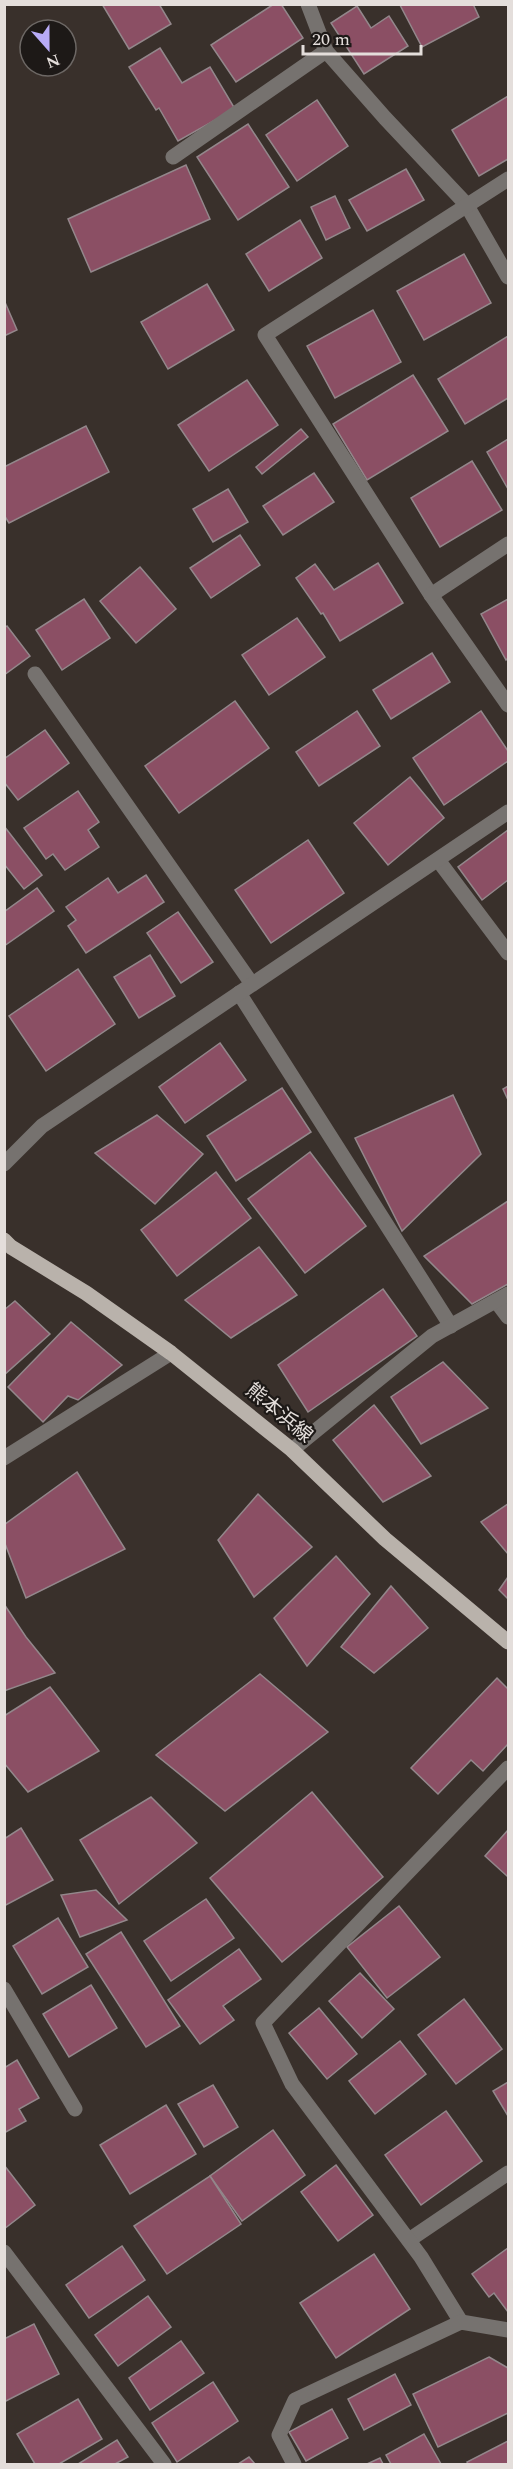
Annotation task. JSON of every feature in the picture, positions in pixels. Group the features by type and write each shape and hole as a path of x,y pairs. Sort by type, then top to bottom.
{"main road":[{"name":"熊本浜線","path":"4,1240 11,1247 86,1293 171,1353 292,1450 385,1539 508,1642"}],"street":[{"path":"308,4 326,51 466,204 508,277"},
{"path":"173,156 326,51"},
{"path":"508,179 265,335 431,595 508,705"},
{"path":"431,595 508,544"},
{"path":"35,674 246,989 451,1326"},
{"path":"4,1164 42,1126 508,812"},
{"path":"438,860 508,954"},
{"path":"292,1450 432,1336 502,1298 508,1317"},
{"path":"4,1458 171,1353"},
{"path":"461,2322 409,2240 292,2084 263,2023 508,1768"},
{"path":"4,1989 75,2109"},
{"path":"409,2240 508,2173"},
{"path":"4,2252 164,2464"},
{"path":"294,2464 279,2435 295,2400 461,2322 508,2330"}],"building":[{"path":"102,4 159,4 171,24 129,49"},
{"path":"274,4 281,4 303,38 236,82 211,45"},
{"path":"473,4 479,17 422,47 400,5"},
{"path":"357,6 371,28 389,16 408,46 364,74 331,23"},
{"path":"160,48 182,83 210,67 235,109 178,141 159,108 156,110 129,67"},
{"path":"508,96 508,159 479,176 452,130"},
{"path":"317,100 348,146 297,181 266,135"},
{"path":"248,124 289,187 238,220 197,157"},
{"path":"186,165 210,219 91,272 68,219"},
{"path":"406,169 424,200 367,231 349,200"},
{"path":"335,196 350,228 326,240 311,207"},
{"path":"300,220 322,258 269,291 246,254"},
{"path":"464,254 491,303 424,340 397,291"},
{"path":"207,284 234,330 168,369 141,322"},
{"path":"4,300 17,330 4,336"},
{"path":"373,310 401,362 335,398 307,346"},
{"path":"508,336 508,398 465,424 438,379"},
{"path":"413,375 448,431 367,480 333,424"},
{"path":"247,380 278,425 209,471 178,425"},
{"path":"86,426 109,472 9,523 4,515 4,467"},
{"path":"301,429 308,437 262,474 256,467"},
{"path":"508,439 508,489 487,452"},
{"path":"472,461 502,510 440,547 411,498"},
{"path":"314,473 334,502 283,535 263,506"},
{"path":"228,489 248,522 213,542 193,509"},
{"path":"240,535 260,565 211,598 190,568"},
{"path":"378,563 403,603 340,641 323,613 321,614 296,578 315,564 334,590"},
{"path":"140,567 176,609 136,643 100,601"},
{"path":"84,599 110,638 62,670 36,630"},
{"path":"508,599 508,658 506,660 481,614"},
{"path":"297,618 325,657 269,695 242,655"},
{"path":"7,626 30,656 4,675 4,628"},
{"path":"432,653 450,682 391,719 373,690"},
{"path":"235,701 269,748 179,813 145,766"},
{"path":"357,711 380,746 319,786 296,752"},
{"path":"481,711 508,751 508,761 444,805 413,758"},
{"path":"45,730 69,763 18,800 4,782 4,759"},
{"path":"410,777 444,818 388,865 354,823"},
{"path":"78,791 99,822 88,830 99,847 65,870 53,854 46,859 24,828"},
{"path":"4,826 42,875 24,889 4,864"},
{"path":"508,830 508,880 482,900 458,867"},
{"path":"308,840 344,893 271,943 235,890"},
{"path":"146,875 164,902 86,953 68,926 76,920 66,907 108,878 118,893"},
{"path":"37,888 54,911 4,946 4,912"},
{"path":"178,912 213,962 181,983 147,933"},
{"path":"150,955 175,996 139,1018 114,977"},
{"path":"78,969 115,1024 46,1071 9,1016"},
{"path":"220,1043 246,1080 185,1123 159,1087"},
{"path":"508,1086 508,1100 503,1089"},
{"path":"282,1088 311,1132 236,1181 207,1136"},
{"path":"453,1095 481,1154 402,1231 355,1138"},
{"path":"157,1115 203,1154 155,1204 95,1153"},
{"path":"310,1152 366,1226 305,1273 248,1199"},
{"path":"216,1172 251,1218 177,1276 141,1230"},
{"path":"508,1201 508,1284 472,1304 424,1256"},
{"path":"259,1247 297,1295 231,1338 185,1300"},
{"path":"383,1289 417,1336 308,1412 278,1365"},
{"path":"15,1301 50,1334 4,1375 4,1310"},
{"path":"71,1322 122,1365 78,1400 68,1396 43,1422 8,1387"},
{"path":"443,1362 488,1408 421,1444 391,1397"},
{"path":"374,1405 431,1476 383,1502 333,1440"},
{"path":"77,1472 125,1549 26,1598 4,1541 4,1525"},
{"path":"258,1494 312,1547 254,1597 218,1540"},
{"path":"508,1504 508,1554 481,1522"},
{"path":"336,1556 370,1594 307,1666 274,1618"},
{"path":"508,1577 508,1599 499,1590"},
{"path":"391,1586 428,1628 374,1673 341,1647"},
{"path":"4,1604 26,1637 55,1673 4,1691"},
{"path":"260,1674 328,1732 225,1811 156,1755"},
{"path":"497,1678 508,1689 508,1744 483,1771 471,1760 438,1794 411,1768"},
{"path":"50,1687 99,1751 28,1792 4,1763 4,1716"},
{"path":"312,1792 383,1877 282,1962 210,1878"},
{"path":"151,1797 197,1843 119,1904 80,1840"},
{"path":"21,1828 53,1880 4,1906 4,1839"},
{"path":"508,1830 508,1875 507,1876 485,1856"},
{"path":"96,1890 127,1920 80,1937 61,1895"},
{"path":"206,1899 234,1938 171,1981 144,1941"},
{"path":"399,1906 440,1957 387,1998 347,1947"},
{"path":"58,1918 88,1967 42,1994 13,1946"},
{"path":"121,1932 180,2026 146,2047 86,1954"},
{"path":"239,1949 261,1979 223,2006 234,2020 200,2044 168,2000"},
{"path":"360,1973 394,2009 362,2038 329,2001"},
{"path":"91,1985 117,2028 69,2057 43,2014"},
{"path":"464,1999 502,2049 456,2084 418,2035"},
{"path":"319,2008 357,2054 327,2079 289,2033"},
{"path":"400,2041 426,2074 375,2114 349,2081"},
{"path":"17,2060 39,2098 19,2109 26,2121 4,2133 4,2068"},
{"path":"508,2082 508,2116 493,2091"},
{"path":"213,2085 238,2127 204,2147 178,2104"},
{"path":"166,2105 196,2154 130,2194 100,2145"},
{"path":"446,2111 482,2161 421,2205 385,2155"},
{"path":"273,2130 305,2175 242,2221 210,2176"},
{"path":"4,2165 35,2205 4,2229"},
{"path":"336,2165 373,2215 338,2241 301,2192"},
{"path":"210,2176 241,2224 167,2274 134,2226"},
{"path":"122,2246 145,2280 89,2318 66,2285"},
{"path":"508,2248 508,2312 494,2293 489,2297 472,2274"},
{"path":"374,2254 410,2309 336,2358 300,2303"},
{"path":"148,2296 171,2327 118,2366 95,2335"},
{"path":"34,2324 59,2374 4,2402 4,2339"},
{"path":"181,2341 204,2373 150,2410 129,2378"},
{"path":"489,2357 508,2368 508,2413 438,2447 413,2394"},
{"path":"395,2374 411,2405 364,2430 348,2399"},
{"path":"213,2382 238,2421 177,2462 152,2423"},
{"path":"78,2399 102,2439 59,2464 35,2464 17,2434"},
{"path":"332,2409 348,2438 306,2461 289,2432"},
{"path":"424,2434 441,2464 391,2464 386,2455"},
{"path":"117,2440 128,2457 115,2464 78,2464"},
{"path":"508,2441 508,2464 468,2464 467,2462"},
{"path":"249,2457 255,2464 238,2464"},
{"path":"380,2458 383,2464 367,2464"}]}
